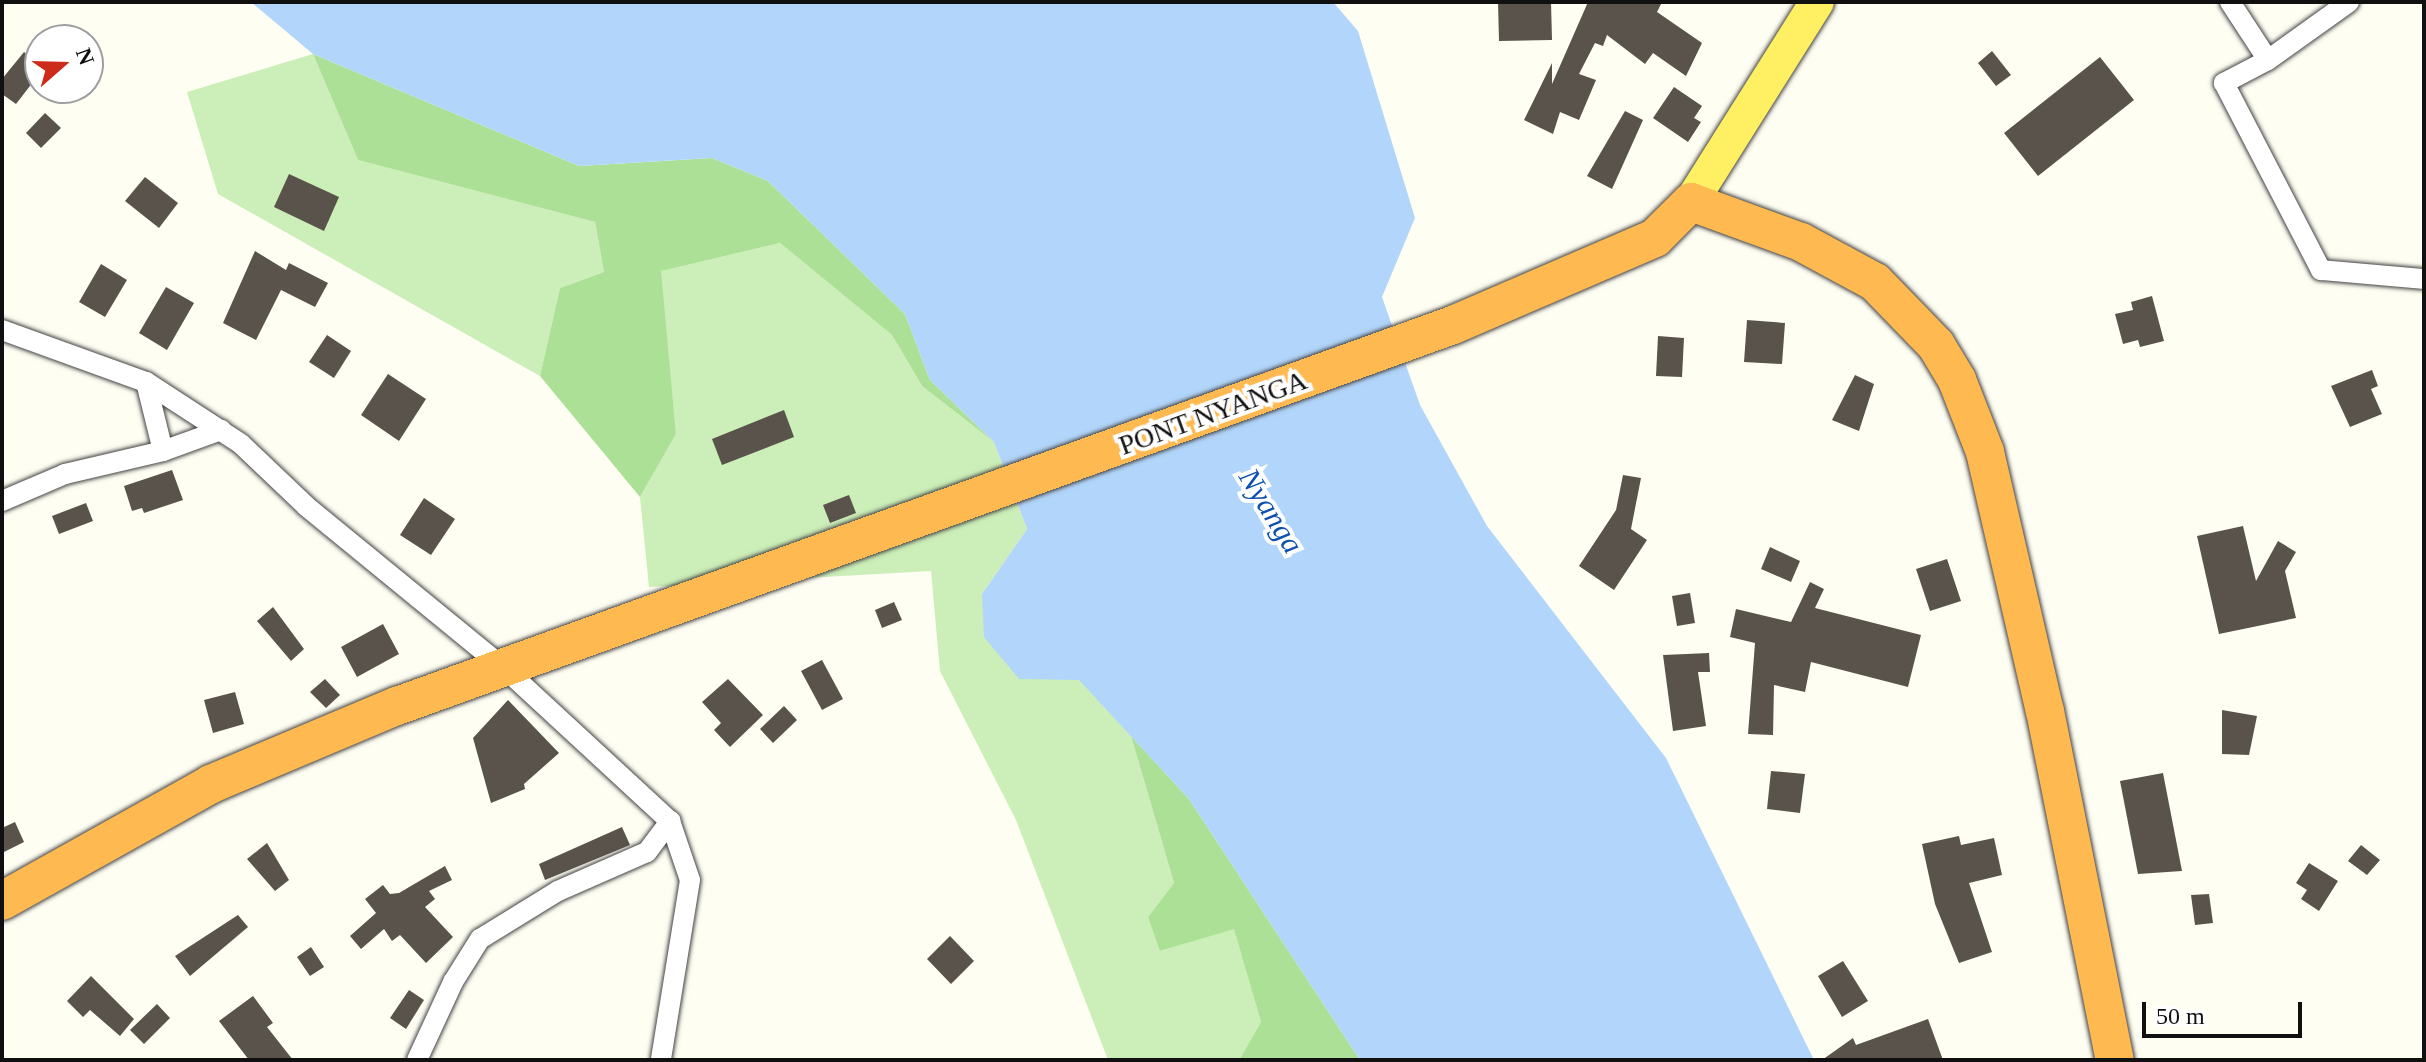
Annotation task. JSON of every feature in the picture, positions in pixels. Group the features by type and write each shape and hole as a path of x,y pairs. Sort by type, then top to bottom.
{"highway":[{"name":"PONT NYANGA","path":"2,901 211,784 504,668 1453,325 1655,238 1691,202"},
{"path":"1691,202 1801,242 1875,282 1936,345 1957,380 1985,452 2042,696 2115,1060"}],"main road":[{"path":"1691,202 1817,2"}],"street":[{"path":"2230,2 2268,60"},
{"path":"2349,2 2268,60 2224,83 2321,270 2424,279"},
{"path":"2,330 146,382 221,430 504,668 670,821 690,880 661,1060"},
{"path":"146,382 163,451"},
{"path":"2,501 65,474 163,451 221,430"},
{"path":"417,1060 453,982 480,939 558,891 647,852 670,821"}],"green space":[{"path":"313,54 358,160 595,222 604,272 560,288 540,376 218,194 187,92"},
{"path":"313,54 579,166 712,158 768,181 905,314 930,380 994,442 922,386 892,335 780,243 661,271 676,434 640,497 540,376 560,288 604,272 595,222 358,160"},
{"path":"780,243 892,335 922,386 994,442 1027,529 982,594 1020,679 1079,679 1131,736 1174,883 1148,917 1161,951 1234,928 1261,1022 1239,1060 1108,1060 1016,820 940,671 931,571 649,587 640,497 676,434 660,271"},
{"path":"1131,736 1189,799 1360,1060 1239,1060 1261,1022 1234,929 1160,951 1148,917 1174,883"}],"water":[{"name":"Nyanga","path":"251,2 1333,2 1358,31 1415,218 1382,297 1420,405 1487,526 1666,758 1814,1060 1360,1060 1189,799 1079,680 1019,679 984,637 982,594 1027,529 994,442 930,380 905,314 768,181 712,158 579,166 313,54"}],"building":[{"path":"1498,2 1551,2 1552,40 1499,41"},
{"path":"1588,2 1662,2 1657,12 1702,43 1686,76 1653,53 1645,64 1607,35 1603,46 1595,43 1579,74 1596,80 1579,120 1560,112 1553,134 1524,120 1552,63 1552,84"},
{"path":"1992,51 2011,75 1996,86 1978,63"},
{"path":"24,52 24,94 16,104 2,94 2,79"},
{"path":"2100,57 2134,100 2038,176 2004,133"},
{"path":"1674,87 1702,106 1694,118 1701,122 1688,142 1653,118"},
{"path":"1625,111 1643,120 1612,189 1587,176"},
{"path":"45,113 61,128 41,148 26,133"},
{"path":"289,174 339,197 324,231 274,207"},
{"path":"145,177 178,203 159,228 125,201"},
{"path":"255,251 286,270 289,263 328,283 315,307 281,290 256,340 223,323"},
{"path":"101,264 127,280 105,317 79,302"},
{"path":"166,287 194,303 167,350 139,333"},
{"path":"2152,296 2164,341 2140,347 2138,340 2123,344 2115,314 2133,310 2131,302"},
{"path":"1747,320 1785,323 1782,364 1744,362"},
{"path":"327,335 351,351 334,378 309,362"},
{"path":"1658,336 1684,338 1682,377 1656,376"},
{"path":"2372,370 2378,386 2371,389 2382,414 2350,427 2331,386"},
{"path":"388,374 426,399 399,441 361,415"},
{"path":"1855,375 1874,384 1859,431 1832,420"},
{"path":"784,410 794,437 722,465 712,439"},
{"path":"172,470 183,500 144,513 142,508 132,511 124,486"},
{"path":"1623,475 1641,478 1631,529 1647,540 1614,590 1579,566 1616,510"},
{"path":"849,495 856,513 830,523 823,505"},
{"path":"424,498 455,519 431,555 400,535"},
{"path":"86,503 93,521 59,534 52,516"},
{"path":"2243,526 2256,581 2278,541 2296,552 2285,571 2296,618 2219,634 2197,536"},
{"path":"1770,547 1800,561 1791,582 1761,569"},
{"path":"1947,559 1961,601 1930,611 1916,569"},
{"path":"1810,582 1824,589 1815,608 1921,635 1908,687 1811,662 1805,692 1774,685 1773,735 1748,734 1755,643 1730,637 1736,609 1791,622"},
{"path":"1690,593 1695,623 1677,626 1672,596"},
{"path":"894,602 902,620 882,628 875,610"},
{"path":"273,607 304,649 291,661 257,621"},
{"path":"383,624 399,654 357,677 341,647"},
{"path":"1709,653 1710,672 1698,672 1706,726 1673,731 1663,655"},
{"path":"822,660 843,699 822,710 801,671"},
{"path":"325,679 340,695 326,708 310,692"},
{"path":"728,679 763,715 730,747 714,730 721,723 702,702"},
{"path":"235,692 244,724 213,733 204,700"},
{"path":"508,700 559,753 524,784 525,789 491,803 473,738"},
{"path":"784,706 797,720 773,743 760,729"},
{"path":"2222,710 2257,716 2249,755 2222,754"},
{"path":"1771,771 1805,774 1800,813 1767,809"},
{"path":"2163,773 2182,871 2138,874 2120,781"},
{"path":"15,822 24,842 2,853 2,828"},
{"path":"622,827 630,845 545,880 539,864"},
{"path":"1959,836 1961,845 1994,838 2002,875 1969,883 1992,952 1959,963 1935,904 1922,844"},
{"path":"267,843 289,880 275,891 247,859"},
{"path":"2361,845 2380,860 2367,875 2348,861"},
{"path":"2309,863 2338,881 2319,911 2301,899 2307,890 2296,883"},
{"path":"445,866 452,880 429,891 435,899 425,907 453,937 426,963 400,935 392,941 384,929 361,949 350,936 376,913 365,899 383,885 390,894 399,893"},
{"path":"2209,894 2213,923 2195,925 2191,895"},
{"path":"238,915 248,927 190,976 175,956"},
{"path":"950,936 974,961 951,984 927,959"},
{"path":"311,947 324,967 310,976 297,957"},
{"path":"1843,961 1868,1001 1842,1017 1818,976"},
{"path":"91,976 134,1019 120,1036 90,1010 83,1017 67,1001"},
{"path":"409,990 424,1000 406,1029 390,1018"},
{"path":"253,996 273,1023 267,1027 293,1060 249,1060 219,1021"},
{"path":"157,1004 170,1018 144,1044 130,1030"},
{"path":"1928,1019 1943,1060 1822,1060 1853,1038 1856,1045"}]}
